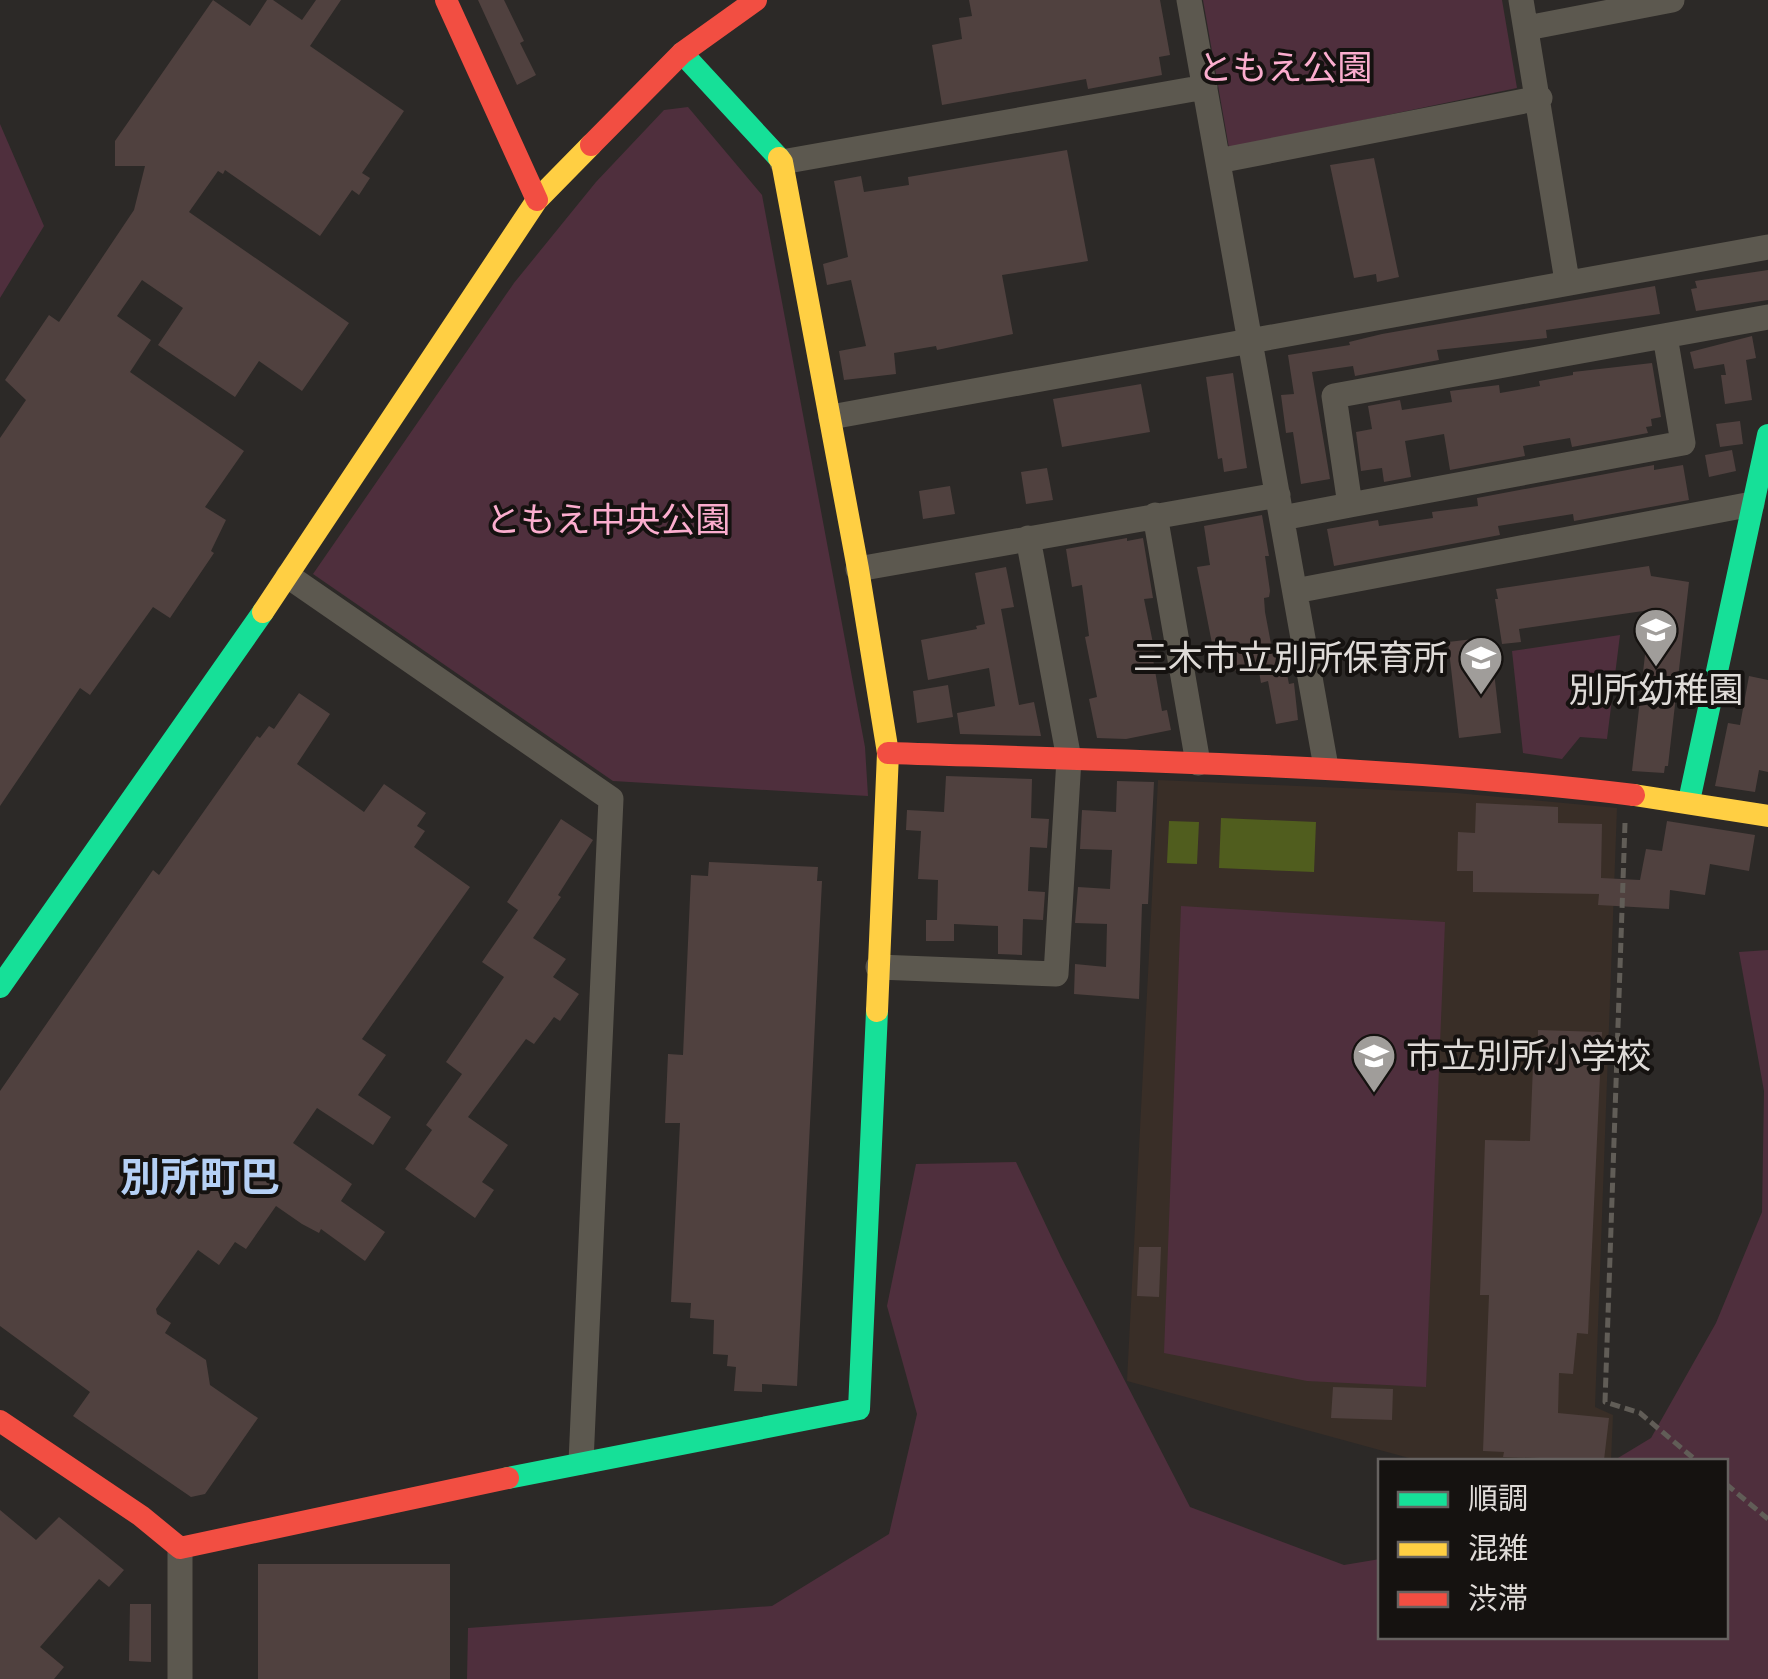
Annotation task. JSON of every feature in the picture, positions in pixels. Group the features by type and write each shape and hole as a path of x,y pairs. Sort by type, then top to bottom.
{"street":[{"path":"446,0 537,200"},
{"path":"0,988 288,576 537,200 682,53 756,0"},
{"path":"1189,0 1326,768"},
{"path":"1521,0 1568,281"},
{"path":"1526,28 1609,5 1672,0"},
{"path":"180,1548 581,1462 859,1409 888,753 831,417 782,162 682,53"},
{"path":"782,162 1205,88"},
{"path":"1218,160 1540,98"},
{"path":"831,417 1768,247"},
{"path":"1350,505 1334,396 1768,317"},
{"path":"858,568 1155,516 1350,505 1682,444 1665,336"},
{"path":"1689,801 1768,435"},
{"path":"1295,592 1752,504"},
{"path":"1155,516 1198,763"},
{"path":"878,966 1056,974 1069,759 1028,538"},
{"path":"288,576 611,799 581,1462"},
{"path":"888,753 1451,776 1689,801 1768,816"},
{"path":"0,1421 141,1516 180,1548"},
{"path":"180,1548 180,1679"}],"path":[{"path":"1626,794 1605,1402 1640,1413 1694,1459"},
{"path":"1728,1486 1768,1519"}],"shaded area":[{"name":"市立別所小学校","path":"1158,780 1457,793 1617,808 1595,1407 1613,1415 1611,1459 1413,1459 1127,1381"},
{"path":"1221,818 1316,822 1314,872 1219,868"},
{"path":"1169,821 1199,822 1197,864 1167,863"}],"green space":[{"name":"ともえ公園","path":"1203,0 1502,0 1517,88 1229,148"},
{"name":"ともえ中央公園","path":"688,107 762,195 865,747 868,796 613,781 313,574 514,283 596,182 664,110"},
{"path":"0,124 44,226 0,298"},
{"path":"1620,635 1607,739 1580,737 1562,759 1523,753 1512,651"},
{"path":"1181,906 1445,922 1426,1387 1307,1381 1164,1353"},
{"path":"1768,950 1768,1679 467,1679 468,1628 772,1606 889,1534 917,1414 887,1306 916,1164 1016,1162 1190,1507 1344,1565 1378,1559 1378,1639 1728,1639 1728,1459 1616,1459 1651,1438 1716,1323 1762,1212 1764,1091 1739,952"}],"building":[{"path":"213,0 250,26 267,0 302,20 316,0 341,0 310,46 404,111 362,173 370,178 359,195 352,190 320,236 225,170 223,174 218,171 189,212 349,323 302,391 259,361 235,397 158,345 183,308 142,280 117,316 151,340 130,372 244,451 205,507 226,520 211,551 214,553 170,618 153,607 90,695 80,688 0,806 0,438 26,400 5,380 49,315 59,322 134,210 145,166 115,166 115,141"},
{"path":"478,0 504,0 536,75 517,85"},
{"path":"969,0 1160,0 1170,55 1159,57 1162,75 1088,89 1086,79 942,105 932,45 962,39 959,18 972,16"},
{"path":"1067,150 1088,261 1002,275 1013,334 937,350 936,346 894,353 896,374 844,380 839,351 866,346 851,280 827,285 823,264 848,257 834,181 861,176 864,192 909,185 908,177"},
{"path":"1374,158 1399,277 1377,282 1376,274 1354,278 1330,165"},
{"path":"1768,270 1768,300 1696,311 1691,289 1697,288 1695,281"},
{"path":"1655,286 1660,314 1546,330 1547,338 1437,350 1439,360 1355,376 1353,366 1312,372 1330,479 1301,484 1293,432 1286,433 1281,395 1294,394 1288,355 1350,345 1349,342 1382,334"},
{"path":"1752,336 1756,358 1746,360 1752,400 1725,404 1721,375 1726,375 1724,364 1694,369 1690,352"},
{"path":"1652,363 1661,417 1651,419 1652,426 1646,427 1648,433 1572,447 1570,438 1523,446 1525,456 1450,470 1444,434 1405,441 1411,477 1384,482 1382,468 1361,471 1356,432 1372,429 1368,406 1400,400 1402,410 1452,402 1450,391 1499,385 1500,393 1540,386 1539,381 1573,372"},
{"path":"1233,373 1247,468 1224,472 1222,458 1218,459 1206,377"},
{"path":"1141,384 1150,432 1062,447 1053,399"},
{"path":"1740,421 1743,444 1720,447 1716,424"},
{"path":"1732,450 1736,471 1709,477 1705,455"},
{"path":"1654,465 1654,470 1683,465 1689,500 1574,521 1573,514 1498,526 1500,535 1334,566 1327,529 1378,520 1379,526 1433,518 1432,512 1478,506 1477,498"},
{"path":"1047,468 1053,500 1026,504 1021,472"},
{"path":"950,486 955,514 923,519 919,491"},
{"path":"1262,515 1269,556 1265,556 1270,591 1269,597 1264,598 1265,612 1272,649 1278,648 1279,656 1283,655 1289,684 1294,683 1298,720 1276,724 1268,681 1261,683 1258,666 1218,674 1197,567 1210,565 1204,526"},
{"path":"1143,538 1153,598 1144,599 1162,711 1167,710 1171,730 1126,739 1097,738 1089,699 1097,697 1085,637 1089,636 1082,585 1072,587 1066,549"},
{"path":"1649,566 1651,576 1689,582 1668,766 1664,773 1632,771 1650,610 1519,629 1521,642 1502,644 1495,599 1496,589"},
{"path":"1006,567 1014,607 1001,609 1019,705 1034,702 1041,736 960,734 957,713 995,706 989,668 928,680 921,640 985,624 975,573"},
{"path":"1490,637 1501,733 1459,738 1448,642"},
{"path":"1749,676 1768,680 1768,772 1759,770 1755,792 1715,786 1728,723 1740,725"},
{"path":"948,685 953,717 917,723 913,691"},
{"path":"299,693 330,714 297,764 364,812 384,784 426,813 417,826 425,831 414,847 470,887 362,1039 386,1055 358,1095 391,1117 373,1145 317,1108 293,1143 352,1184 341,1201 385,1232 365,1261 321,1229 319,1233 276,1206 246,1249 235,1242 219,1265 198,1250 156,1309 171,1323 165,1333 206,1360 210,1385 258,1418 205,1494 191,1497 73,1416 90,1392 0,1326 0,1091 153,870 159,875 257,736 260,738 269,726 274,729"},
{"path":"946,776 1032,779 1031,818 1049,819 1047,848 1030,847 1028,891 1045,892 1043,920 1023,919 1022,955 998,954 998,926 954,924 954,941 926,941 926,920 937,920 938,880 918,879 921,831 906,830 907,810 944,812"},
{"path":"1117,781 1154,782 1148,904 1142,904 1139,999 1074,994 1075,964 1106,967 1107,924 1075,923 1078,887 1110,889 1112,850 1080,849 1082,810 1116,812"},
{"path":"1476,803 1558,807 1558,823 1602,824 1601,878 1640,880 1646,849 1662,851 1667,821 1755,835 1749,871 1710,864 1705,895 1670,890 1669,909 1598,905 1599,894 1473,892 1473,871 1457,871 1458,832 1475,833"},
{"path":"561,819 593,840 533,938 566,959 553,977 579,994 560,1021 554,1017 534,1044 526,1039 468,1117 508,1145 482,1182 494,1190 475,1218 405,1169 432,1130 426,1125 462,1074 446,1062 504,977 482,962 518,910 507,902"},
{"path":"709,862 818,867 817,881 822,881 797,1386 762,1384 762,1392 734,1391 736,1367 727,1366 728,1355 713,1354 714,1320 690,1318 691,1303 671,1302 680,1123 665,1123 668,1054 683,1055 691,875 708,876"},
{"path":"1538,1030 1602,1032 1588,1334 1577,1333 1573,1374 1559,1373 1558,1413 1609,1418 1604,1459 1503,1457 1504,1452 1483,1451 1489,1295 1480,1295 1485,1140 1530,1141 1534,1040 1538,1041"},
{"path":"1139,1247 1161,1247 1159,1297 1137,1296"},
{"path":"1333,1387 1393,1389 1392,1420 1331,1418"},
{"path":"0,1510 36,1540 59,1517 124,1570 109,1587 99,1579 40,1647 64,1667 54,1679 0,1679"},
{"path":"258,1564 450,1564 450,1679 258,1679"},
{"path":"130,1604 151,1604 151,1662 129,1661"}],"traffic: fast":[{"path":"682,53 779,158"},
{"path":"1689,801 1768,435"},
{"path":"0,987 263,612"},
{"path":"508,1478 859,1409 877,1011"}],"traffic: slow":[{"path":"263,612 537,200 591,145"},
{"path":"779,158 858,569 888,753 877,1011"},
{"path":"1634,795 1768,816"}],"traffic: jam":[{"path":"446,0 537,200"},
{"path":"591,145 682,53 756,0"},
{"path":"888,753 1355,771 1634,795"},
{"path":"0,1421 141,1516 180,1548 508,1478"}],"place":[{"name":"別所幼稚園","path":"1656,668"},
{"name":"三木市立別所保育所","path":"1481,696"},
{"name":"市立別所小学校","path":"1374,1094"}],"district":[{"name":"別所町巴","path":"200,1177"}]}
